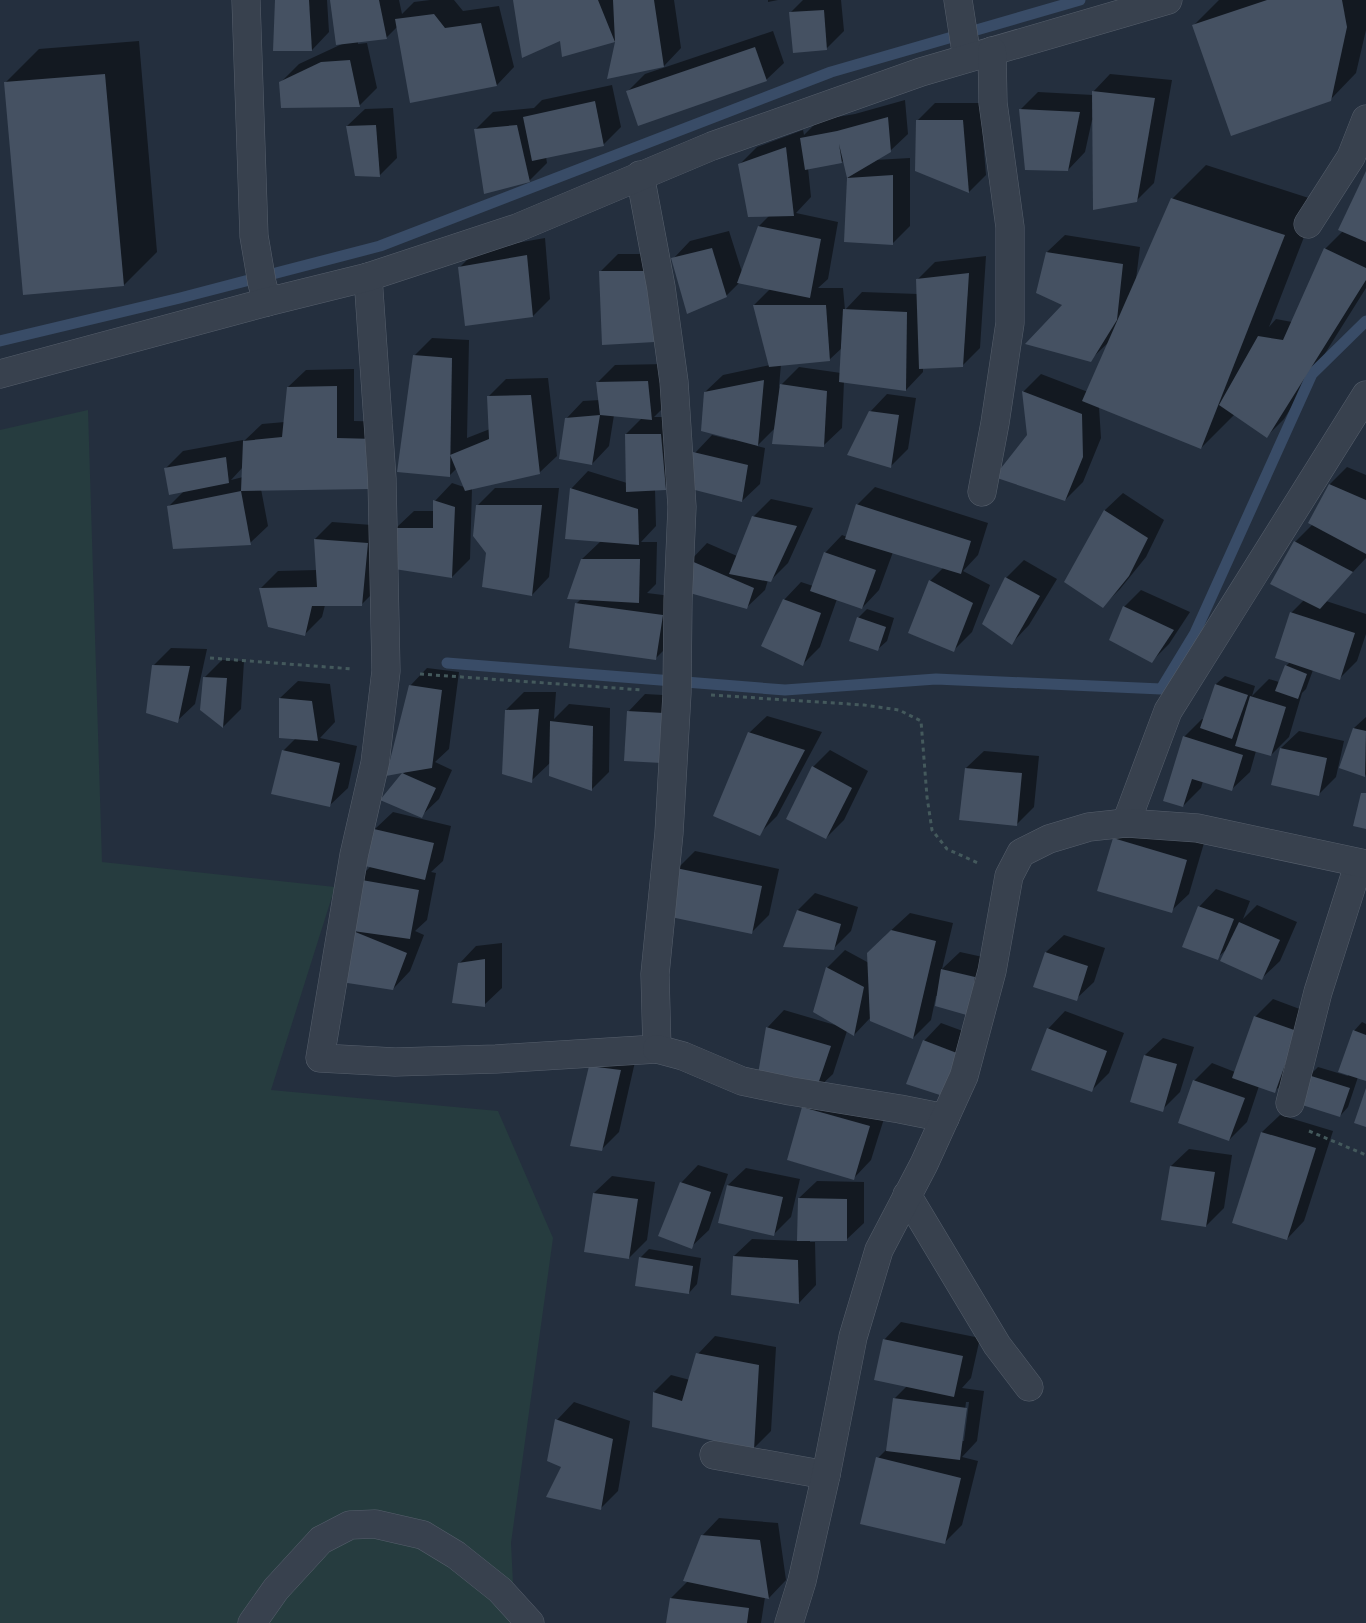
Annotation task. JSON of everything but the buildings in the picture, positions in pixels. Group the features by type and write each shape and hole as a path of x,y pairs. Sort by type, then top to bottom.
{"street":[{"path":"246,0 254,236 265,292"},
{"path":"958,0 980,55 993,103 1010,227 1010,323 995,423 982,492"},
{"path":"0,374 265,292 368,277 517,228 640,175 722,143 921,72 1168,0"},
{"path":"1308,224 1351,157 1366,119"},
{"path":"640,175 661,286 674,382 682,507 677,693 669,833 655,974 657,1049"},
{"path":"368,277 382,479 386,671 375,763 354,855 320,1058 395,1062 487,1060 657,1049 683,1056 742,1080 790,1091 945,1118"},
{"path":"1126,823 1168,711 1366,395"},
{"path":"789,1623 802,1581 826,1475 853,1337 879,1250 924,1164 964,1076 992,971 1009,876 1022,853 1049,839 1081,829 1126,823 1197,828 1363,863 1318,992 1290,1103"},
{"path":"907,1195 997,1345 1029,1387"},
{"path":"714,1455 826,1475"},
{"path":"252,1623 276,1589 321,1540 350,1525 375,1524 423,1535 456,1555 500,1590 530,1623"}],"path":[{"path":"1290,1103 1288,1123 1366,1155"}],"green space":[{"path":"88,410 102,862 335,887 271,1090 498,1111 553,1238 511,1543 515,1623 0,1623 0,430"}],"waterway":[{"path":"0,341 180,298 380,246 831,72 1080,0"},
{"path":"447,663 785,690 936,679 1161,689 1195,633 1312,374 1366,321"}]}
